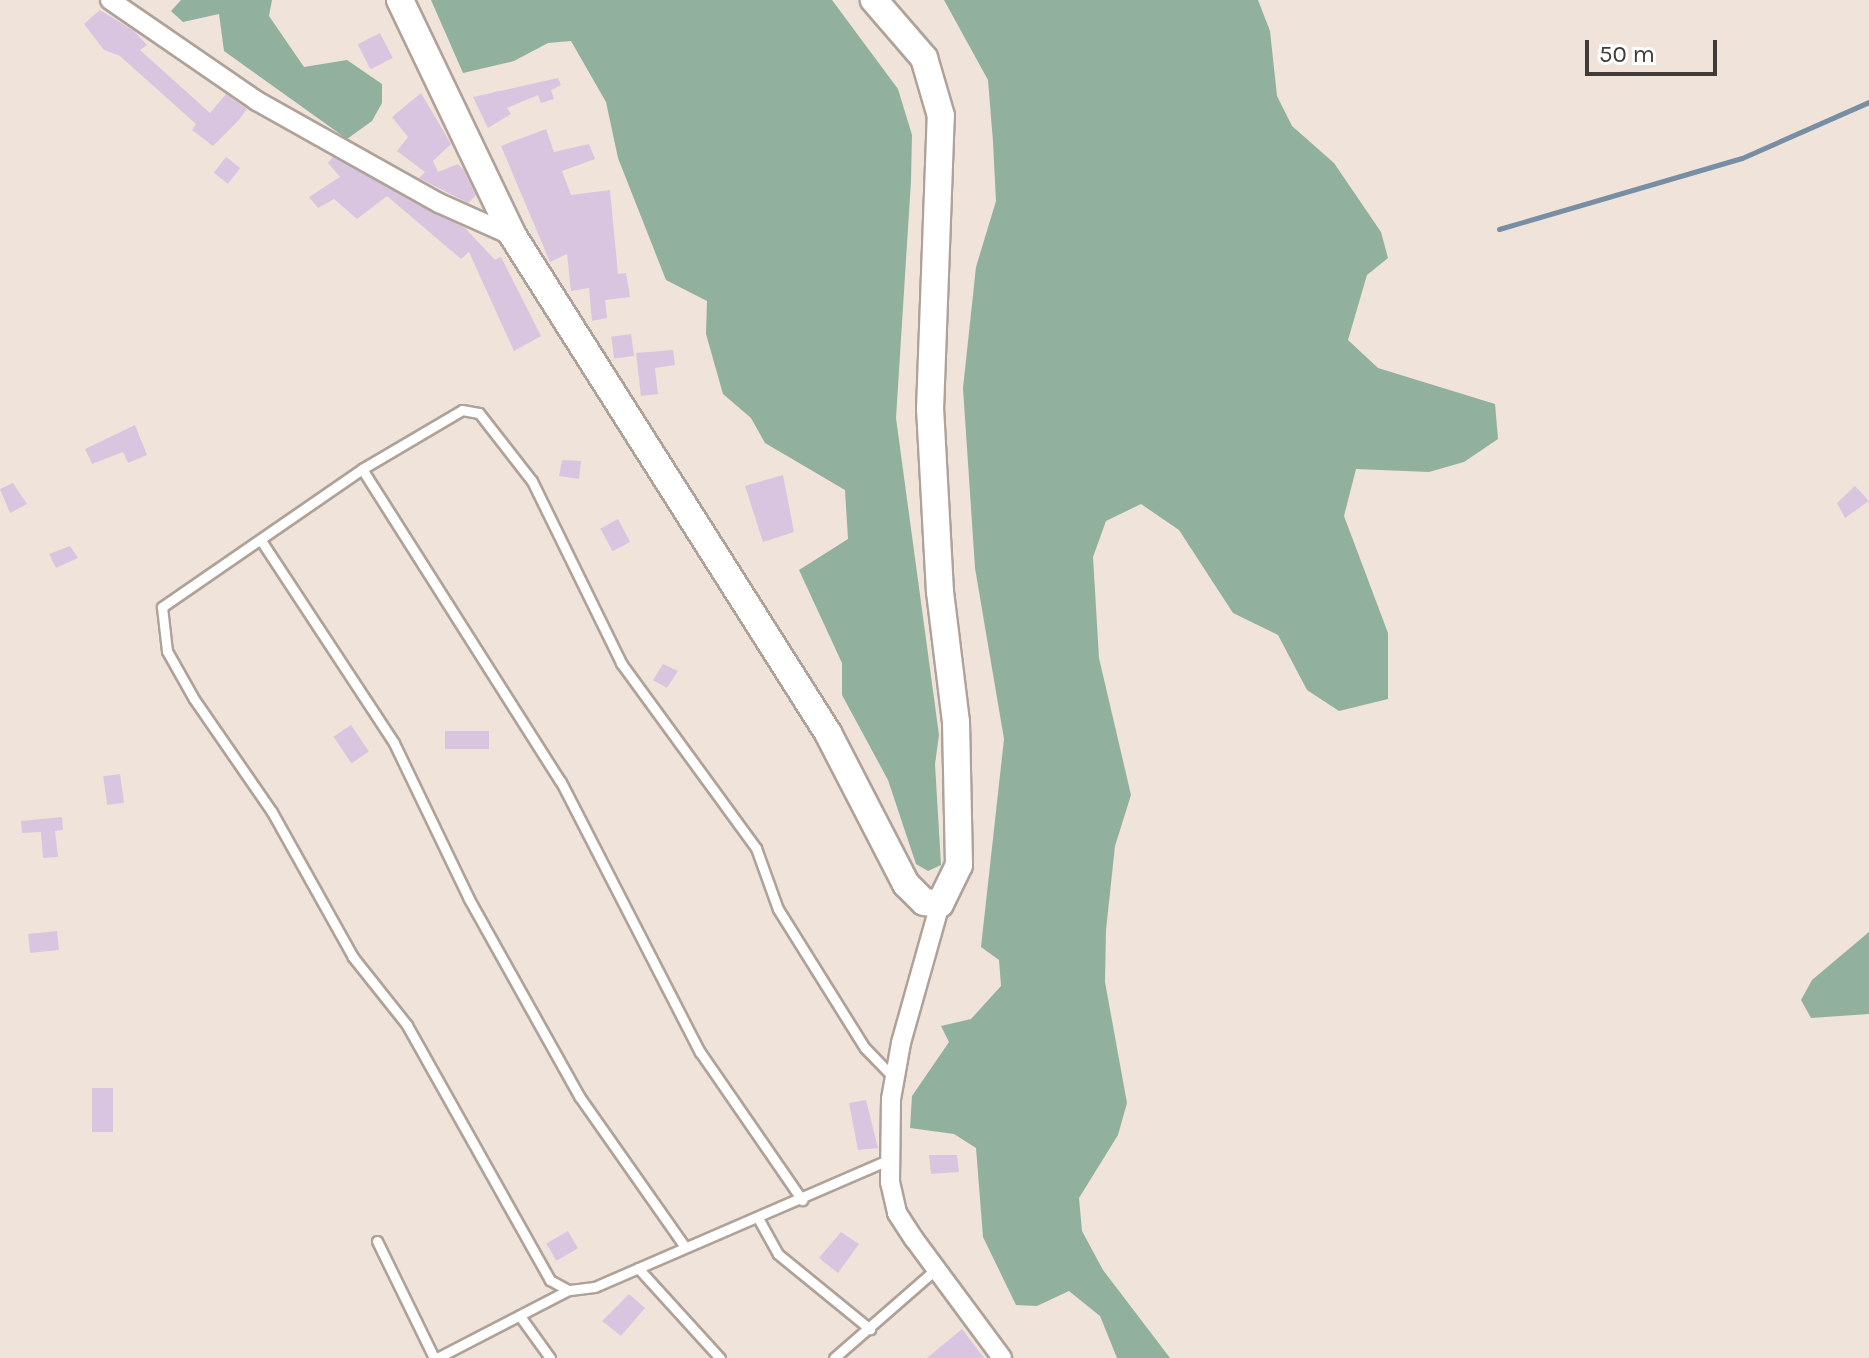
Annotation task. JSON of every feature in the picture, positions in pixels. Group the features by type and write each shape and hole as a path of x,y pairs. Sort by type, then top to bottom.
{"main road":[{"path":"400,0 513,236 828,733 906,884 924,902 940,904 959,865 956,722 940,592 930,410 941,116 924,58 874,0"}],"street":[{"path":"110,0 257,101 439,203 513,236"},
{"path":"940,904 895,1079 888,1160 897,1213 1002,1358"}],"lane":[{"path":"568,1290 550,1280 407,1025 353,957 272,812 167,651 162,607 262,542 362,469 462,410 493,425 532,481 621,663 756,848 778,909 865,1048 895,1079"},
{"path":"362,469 561,782 700,1052 802,1200"},
{"path":"262,542 394,743 469,899 579,1096 685,1247"},
{"path":"377,1241 436,1358 522,1319 568,1290 594,1287 802,1200 888,1160"},
{"path":"758,1218 778,1254 870,1329"},
{"path":"638,1268 720,1358"},
{"path":"834,1358 936,1269"},
{"path":"522,1319 550,1358"}],"green space":[{"path":"181,0 272,0 269,16 304,67 347,60 382,84 382,103 372,121 347,139 224,51 219,14 183,22 171,11"},
{"path":"431,0 832,0 898,89 912,135 896,418 939,735 935,764 941,865 928,871 916,864 888,780 842,695 842,663 799,570 848,539 845,490 765,443 751,418 723,394 706,334 707,301 666,280 618,158 606,102 571,41 548,43 514,61 463,73"},
{"path":"944,0 1258,0 1270,31 1277,96 1292,126 1334,163 1381,232 1388,258 1367,275 1348,340 1378,368 1495,404 1498,439 1464,462 1429,472 1356,469 1344,516 1388,633 1388,699 1339,711 1307,690 1278,635 1233,613 1179,530 1141,504 1106,521 1093,557 1099,658 1131,795 1115,846 1106,930 1105,982 1127,1103 1118,1135 1079,1198 1082,1231 1103,1270 1170,1358 1117,1358 1100,1316 1069,1291 1037,1306 1016,1305 983,1237 976,1148 954,1134 910,1128 912,1096 949,1042 941,1026 971,1019 1001,986 999,960 981,947 1004,739 975,568 963,388 976,267 996,201 993,142 988,80"},
{"path":"1869,932 1869,1014 1811,1018 1801,1000 1812,980"}],"building":[{"path":"100,10 134,31 147,45 140,50 210,113 226,94 247,109 213,146 192,130 196,124 120,56 104,50 84,24"},
{"path":"380,33 393,58 370,69 358,44"},
{"path":"558,78 561,85 551,90 554,99 541,103 538,95 507,108 511,114 488,128 473,97"},
{"path":"421,93 451,144 433,161 438,172 458,164 464,170 476,195 468,203 419,178 425,172 397,151 408,137 392,117"},
{"path":"546,129 554,152 589,144 595,159 562,171 571,195 610,190 618,274 626,273 630,297 605,300 607,318 592,321 589,288 571,291 567,254 550,262 501,146"},
{"path":"226,157 240,168 228,184 214,173"},
{"path":"333,157 465,228 495,260 501,257 541,336 514,351 469,252 461,259 387,196 357,219 334,199 318,208 309,197 340,177 328,163"},
{"path":"631,334 634,356 614,359 611,337"},
{"path":"673,350 675,365 655,368 658,394 641,396 636,353"},
{"path":"135,425 147,455 128,463 123,452 92,464 85,449"},
{"path":"562,460 581,461 579,479 559,476"},
{"path":"783,475 794,532 763,542 745,486"},
{"path":"13,483 27,504 10,513 0,489"},
{"path":"1855,486 1869,501 1845,518 1837,503"},
{"path":"618,519 630,542 613,551 600,528"},
{"path":"70,546 78,558 56,568 49,554"},
{"path":"663,664 678,671 667,688 653,680"},
{"path":"351,725 369,752 351,763 334,737"},
{"path":"445,731 489,731 489,749 445,749"},
{"path":"120,774 124,803 107,805 103,776"},
{"path":"62,817 63,830 55,831 58,857 43,858 41,832 22,833 21,821"},
{"path":"57,931 59,950 30,953 28,934"},
{"path":"92,1088 113,1088 113,1132 92,1132"},
{"path":"866,1100 878,1148 858,1150 849,1103"},
{"path":"929,1155 957,1155 959,1172 931,1174"},
{"path":"568,1231 578,1248 556,1261 546,1244"},
{"path":"841,1232 859,1244 838,1273 819,1258"},
{"path":"629,1294 645,1308 621,1336 602,1321"},
{"path":"962,1329 984,1358 927,1358"}],"waterway":[{"path":"1499,229 1742,158 1869,102"}]}
